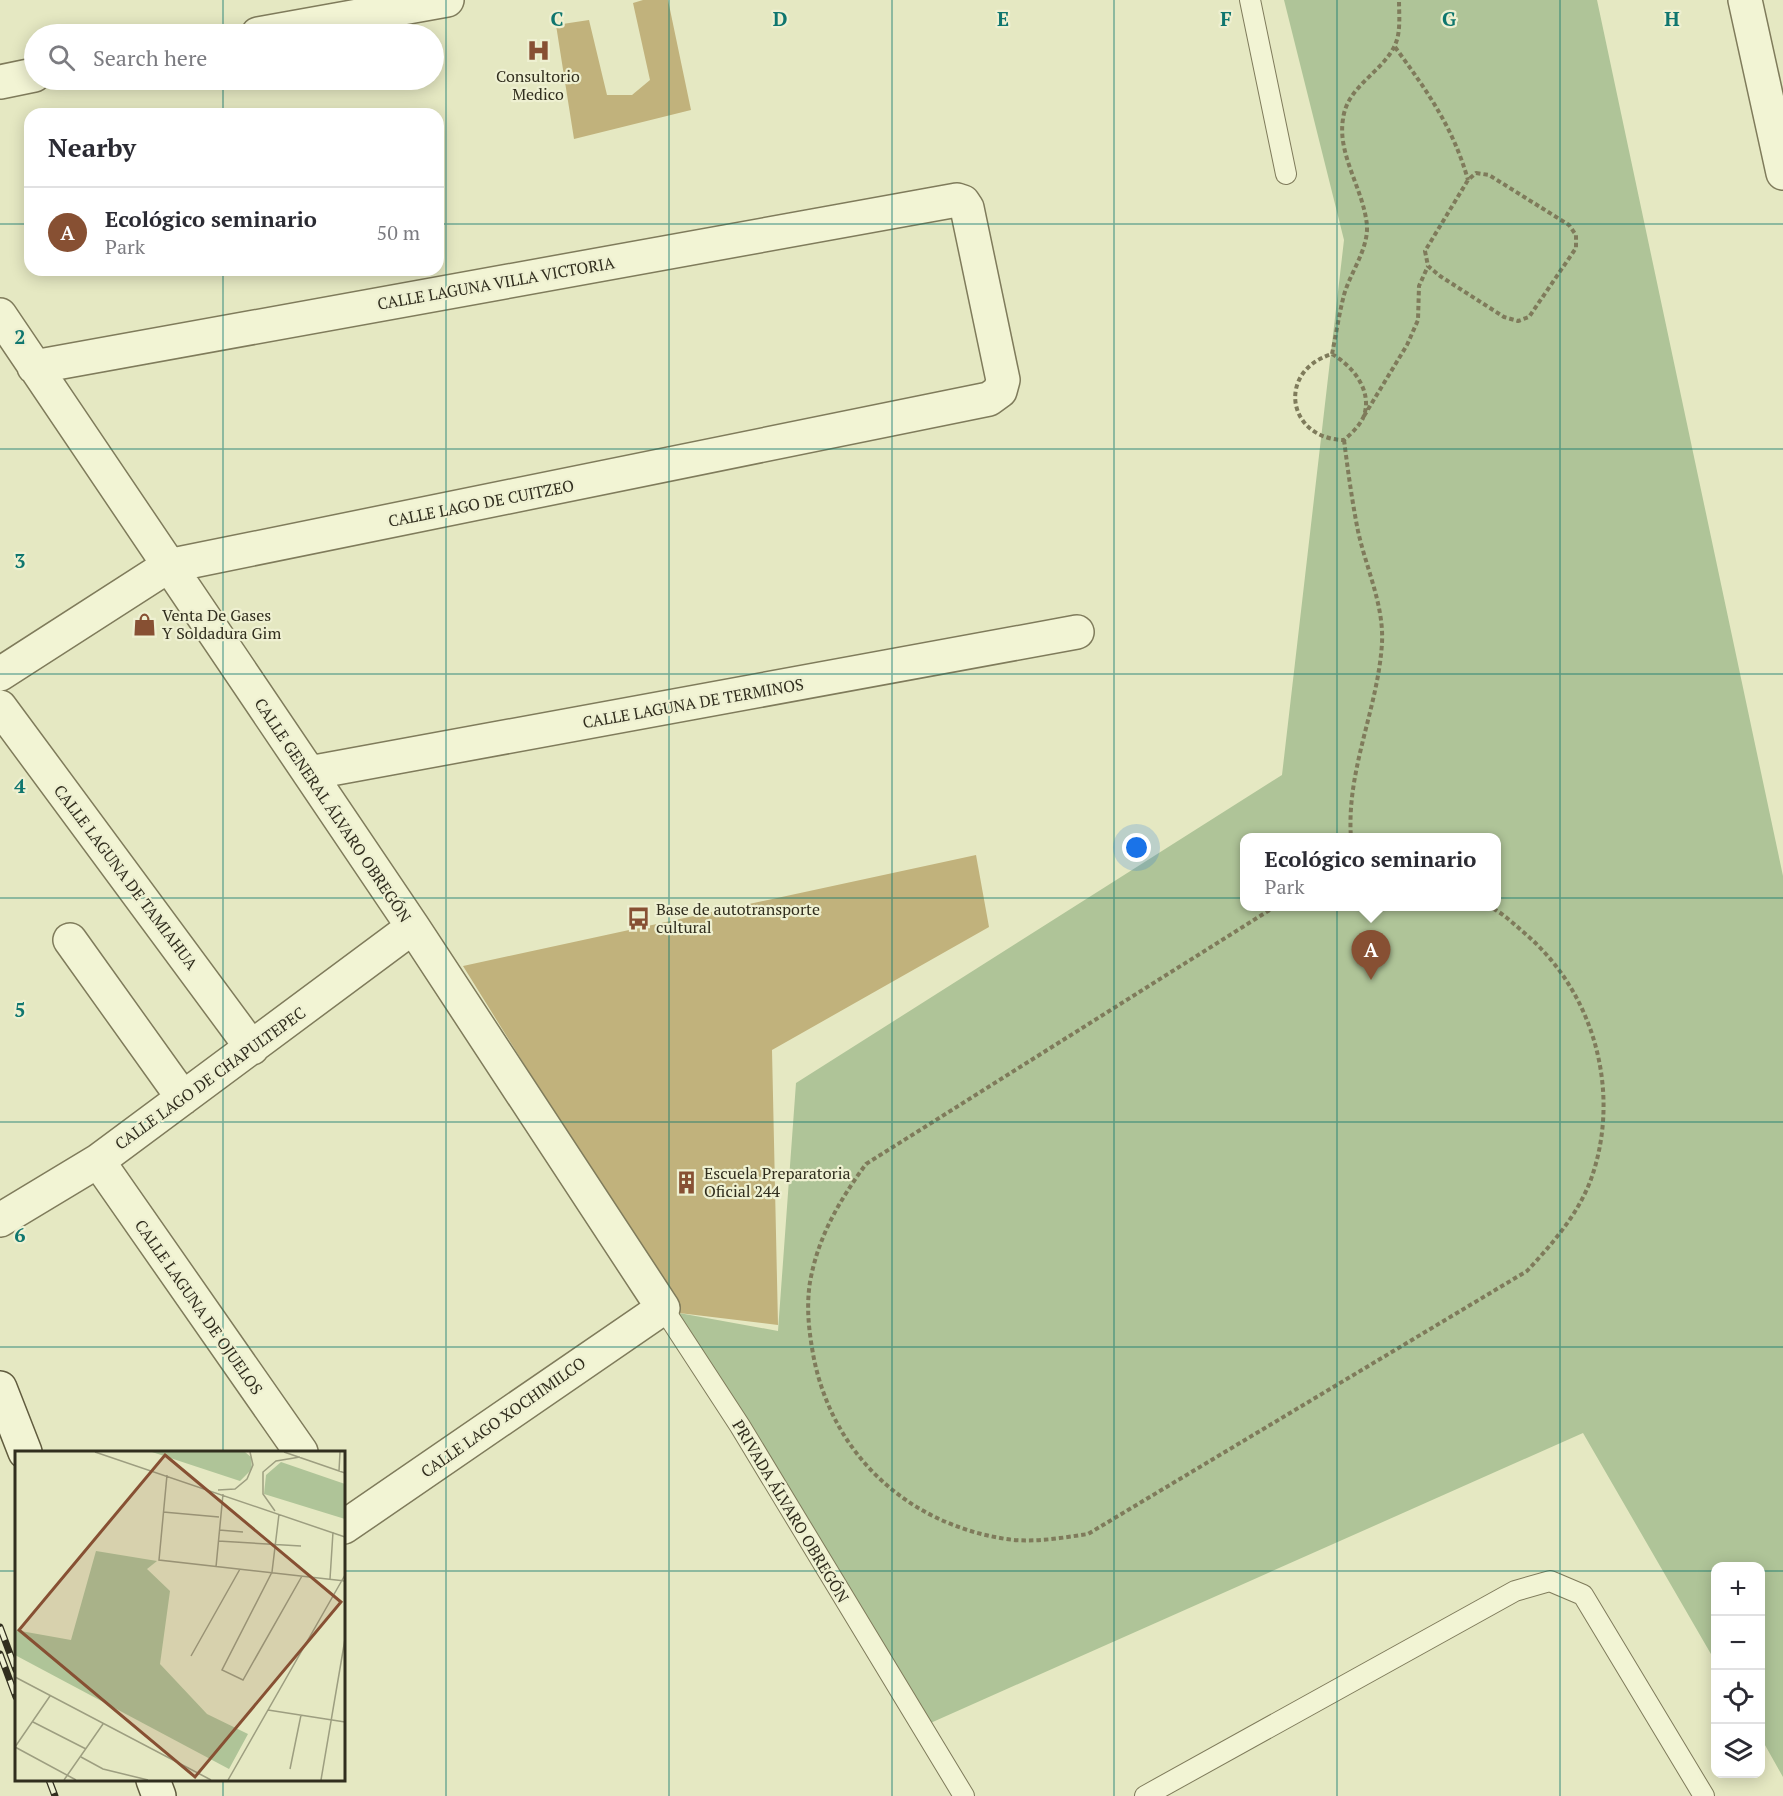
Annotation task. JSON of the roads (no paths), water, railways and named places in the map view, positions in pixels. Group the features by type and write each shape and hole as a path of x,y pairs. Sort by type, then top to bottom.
{"street":[{"path":"314,24 447,0"},
{"path":"1745,0 1783,173"},
{"path":"0,81 24,77"},
{"name":"CALLE LAGUNA VILLA VICTORIA","path":"34,367 957,200 963,202 967,208 1003,380 1000,391 989,399"},
{"name":"CALLE GENERAL ÁLVARO OBREGÓN","path":"0,315 413,927 663,1308"},
{"name":"CALLE LAGO DE CUITZEO","path":"0,674 168,566 989,399"},
{"name":"CALLE LAGUNA DE TERMINOS","path":"309,773 1077,632"},
{"name":"CALLE LAGUNA DE TAMIAHUA","path":"0,707 252,1048"},
{"name":"CALLE LAGO DE CHAPULTEPEC","path":"0,1220 98,1161 413,927"},
{"path":"70,940 183,1098"},
{"name":"CALLE LAGUNA DE OJUELOS","path":"98,1161 300,1451"},
{"name":"CALLE LAGO XOCHIMILCO","path":"346,1521 663,1308"},
{"path":"0,1388 25,1451"},
{"path":"154,1781 159,1796"}],"lane":[{"path":"1250,0 1286,174"},
{"name":"PRIVADA ÁLVARO OBREGÓN","path":"663,1308 740,1426 914,1717 964,1796"},
{"path":"1145,1796 1515,1591 1550,1581 1583,1595 1704,1796"}],"railway":[{"path":"0,1627 15,1667"},
{"path":"0,1654 15,1694"},
{"path":"49,1781 55,1796"}],"place":[{"name":"Consultorio Medico","path":"538,51"},
{"name":"Venta De Gases Y Soldadura Gim","path":"144,624"},
{"name":"Base de autotransporte cultural","path":"638,918"},
{"name":"Ecológico seminario","path":"1371,980"},
{"name":"Escuela Preparatoria Oficial 244","path":"686,1182"}]}
